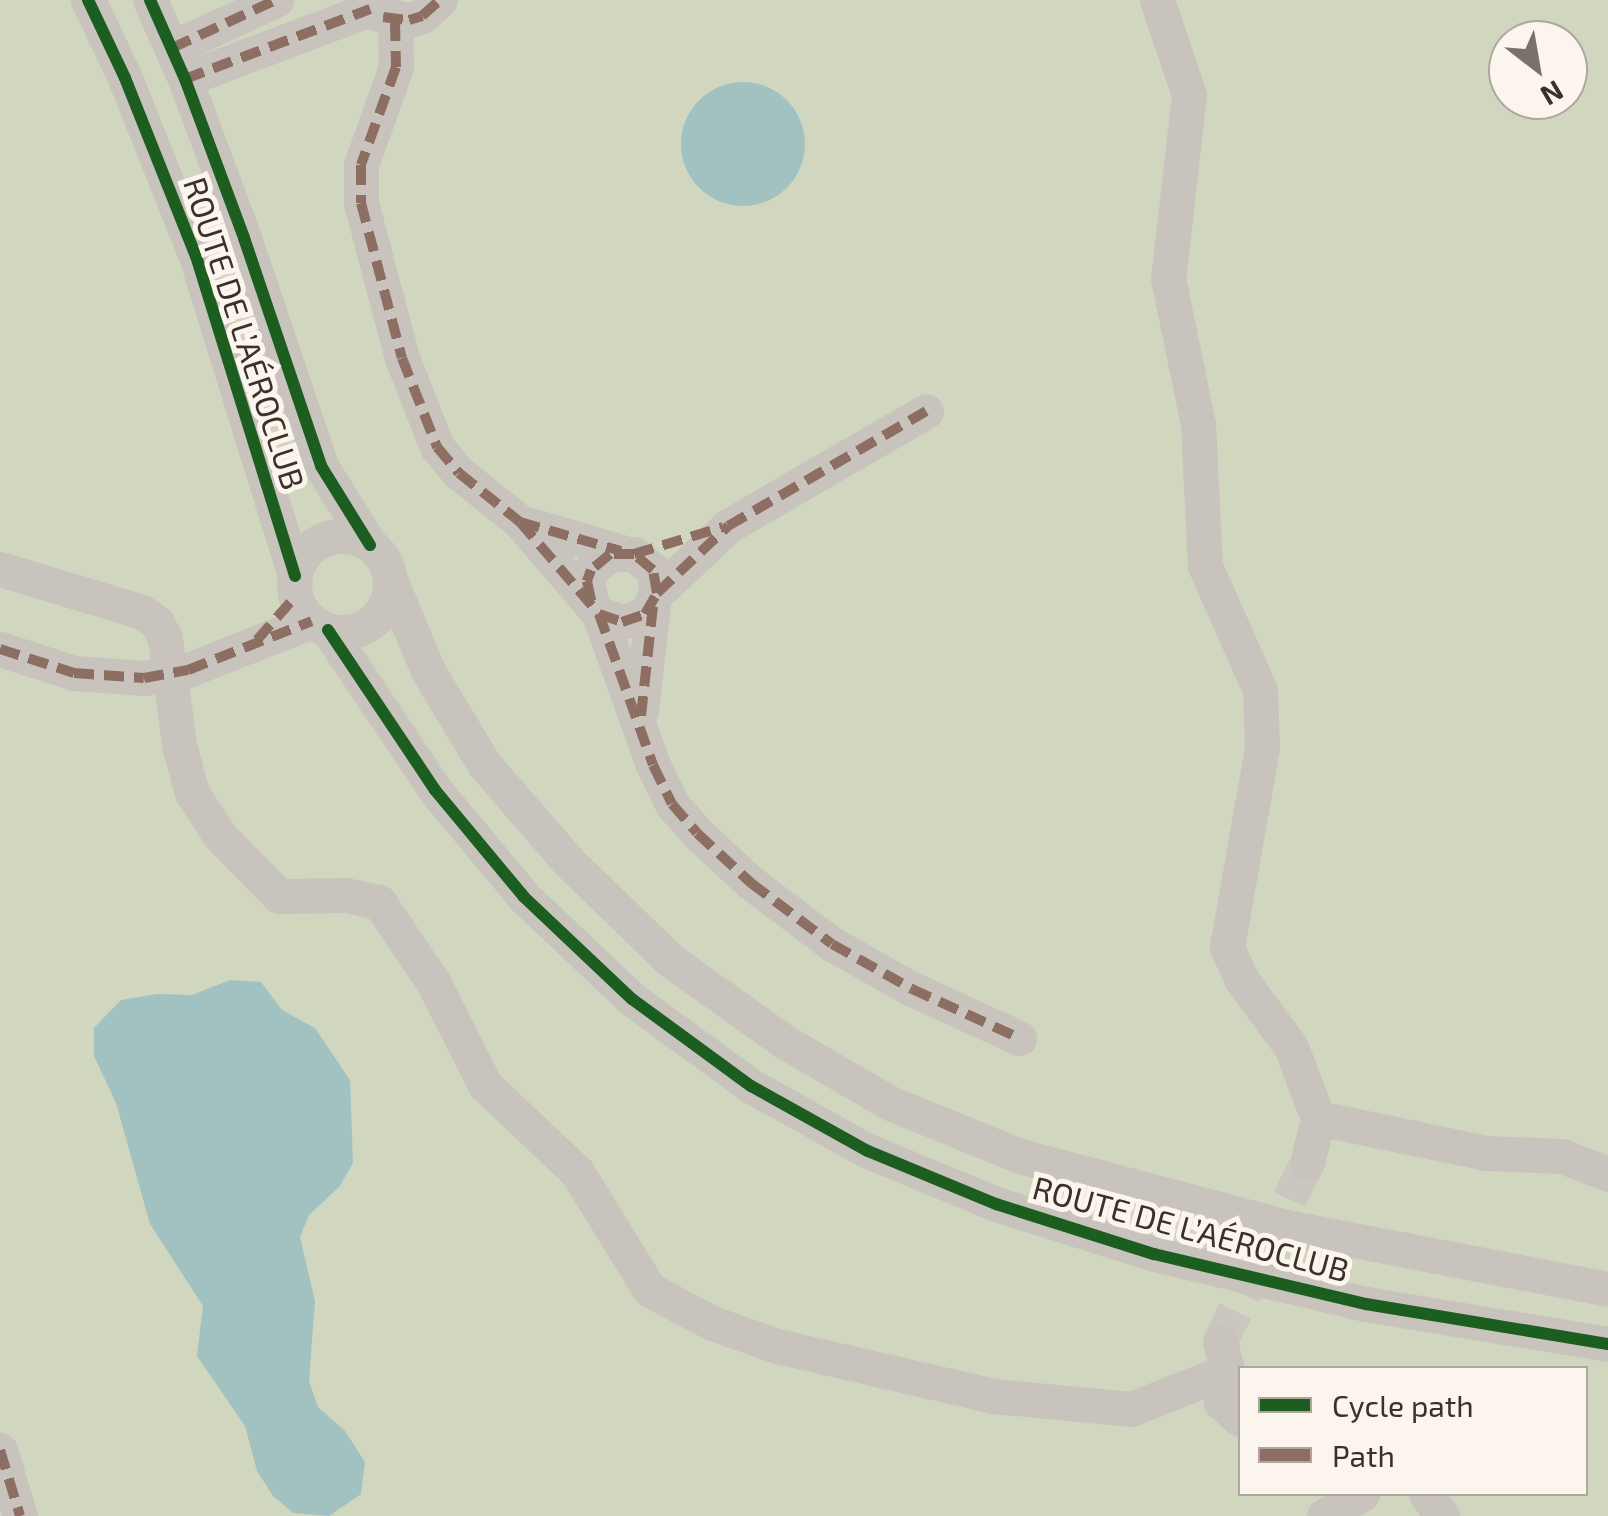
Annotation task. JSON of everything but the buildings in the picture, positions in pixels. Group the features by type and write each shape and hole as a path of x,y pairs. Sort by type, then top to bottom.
{"street":[{"name":"ROUTE DE L’AÉROCLUB","path":"88,0 126,78 196,256 307,606 435,790 524,897 647,1010 751,1086 868,1151 996,1204 1154,1254 1366,1304 1608,1344"},
{"name":"ROUTE DE L’AÉROCLUB","path":"150,0 179,63 321,466 370,545"},
{"path":"179,63 276,0"},
{"path":"179,63 376,10 422,16 440,0"},
{"path":"1157,0 1189,95 1168,278 1198,424 1205,566 1260,690 1262,748 1226,947 1241,979 1291,1047 1318,1118 1308,1163"},
{"path":"376,10 396,67 361,166 362,203 372,257 402,358 437,447 459,473 520,522 595,609 622,622 645,614 654,599 728,526 926,411"},
{"path":"520,522 628,553 653,570 654,599 640,722"},
{"path":"728,526 628,553 610,554 592,570 588,581 653,765 672,804 751,883 832,944 912,989 1019,1038"},
{"path":"356,538 370,545 381,554 391,582 382,611 372,622 343,632 307,606 300,560 324,540 356,538"},
{"path":"0,569 149,615 166,638 179,745 192,793 220,836 279,896 346,894 379,902 433,982 484,1085 588,1185 650,1290 712,1324 777,1346 994,1396 1131,1409 1223,1356 1221,1402 1238,1418"},
{"name":"ROUTE DE L’AÉROCLUB","path":"391,582 428,671 484,764 568,861 670,960 785,1042 890,1103 1020,1156 1304,1231 1608,1290"},
{"path":"0,650 74,672 114,679 170,674 254,644 307,606"},
{"path":"1318,1118 1485,1153 1562,1156 1608,1174"},
{"path":"0,1450 20,1516"},
{"path":"1324,1516 1359,1496"}],"green space":[{"path":"0,0 1608,0 1608,1516 0,1516"}],"water":[{"path":"743,82 767,87 787,100 800,120 805,144 800,168 787,188 767,201 743,206 719,201 699,188 686,168 681,144 686,120 699,100 719,87"},
{"path":"230,980 261,982 282,1010 315,1028 350,1080 353,1163 340,1186 309,1215 300,1237 315,1301 309,1381 318,1407 345,1431 365,1462 361,1494 329,1516 293,1513 273,1496 257,1471 245,1426 197,1356 203,1306 150,1224 116,1103 94,1056 94,1028 121,1000 157,994 192,995"}],"tunnel":[{"path":"1220,1342 1307,1163"}],"marked path":[{"path":"172,48 276,0"},
{"path":"383,17 409,20 422,16 440,0"},
{"path":"185,79 370,9"},
{"path":"395,21 396,67 361,165 361,203 402,358 437,447 459,473 520,522 599,614 622,622 645,614 657,593 653,570 634,554 610,554 591,570 587,581 592,605"},
{"path":"657,593 728,526 926,411"},
{"path":"520,522 621,551"},
{"path":"634,554 723,527"},
{"path":"257,640 295,597"},
{"path":"641,716 653,605"},
{"path":"599,614 653,765 672,804 697,833 751,883 832,944 912,989 1019,1038"},
{"path":"0,649 74,673 144,678 188,670 312,621"},
{"path":"0,1450 20,1516"}],"cycle path":[{"path":"88,0 125,78 196,256 295,576"},
{"path":"150,0 185,79 244,238 321,466 370,545"},
{"path":"328,630 435,790 524,897 632,999 751,1086 868,1151 996,1204 1154,1254 1366,1304 1608,1344"}]}
